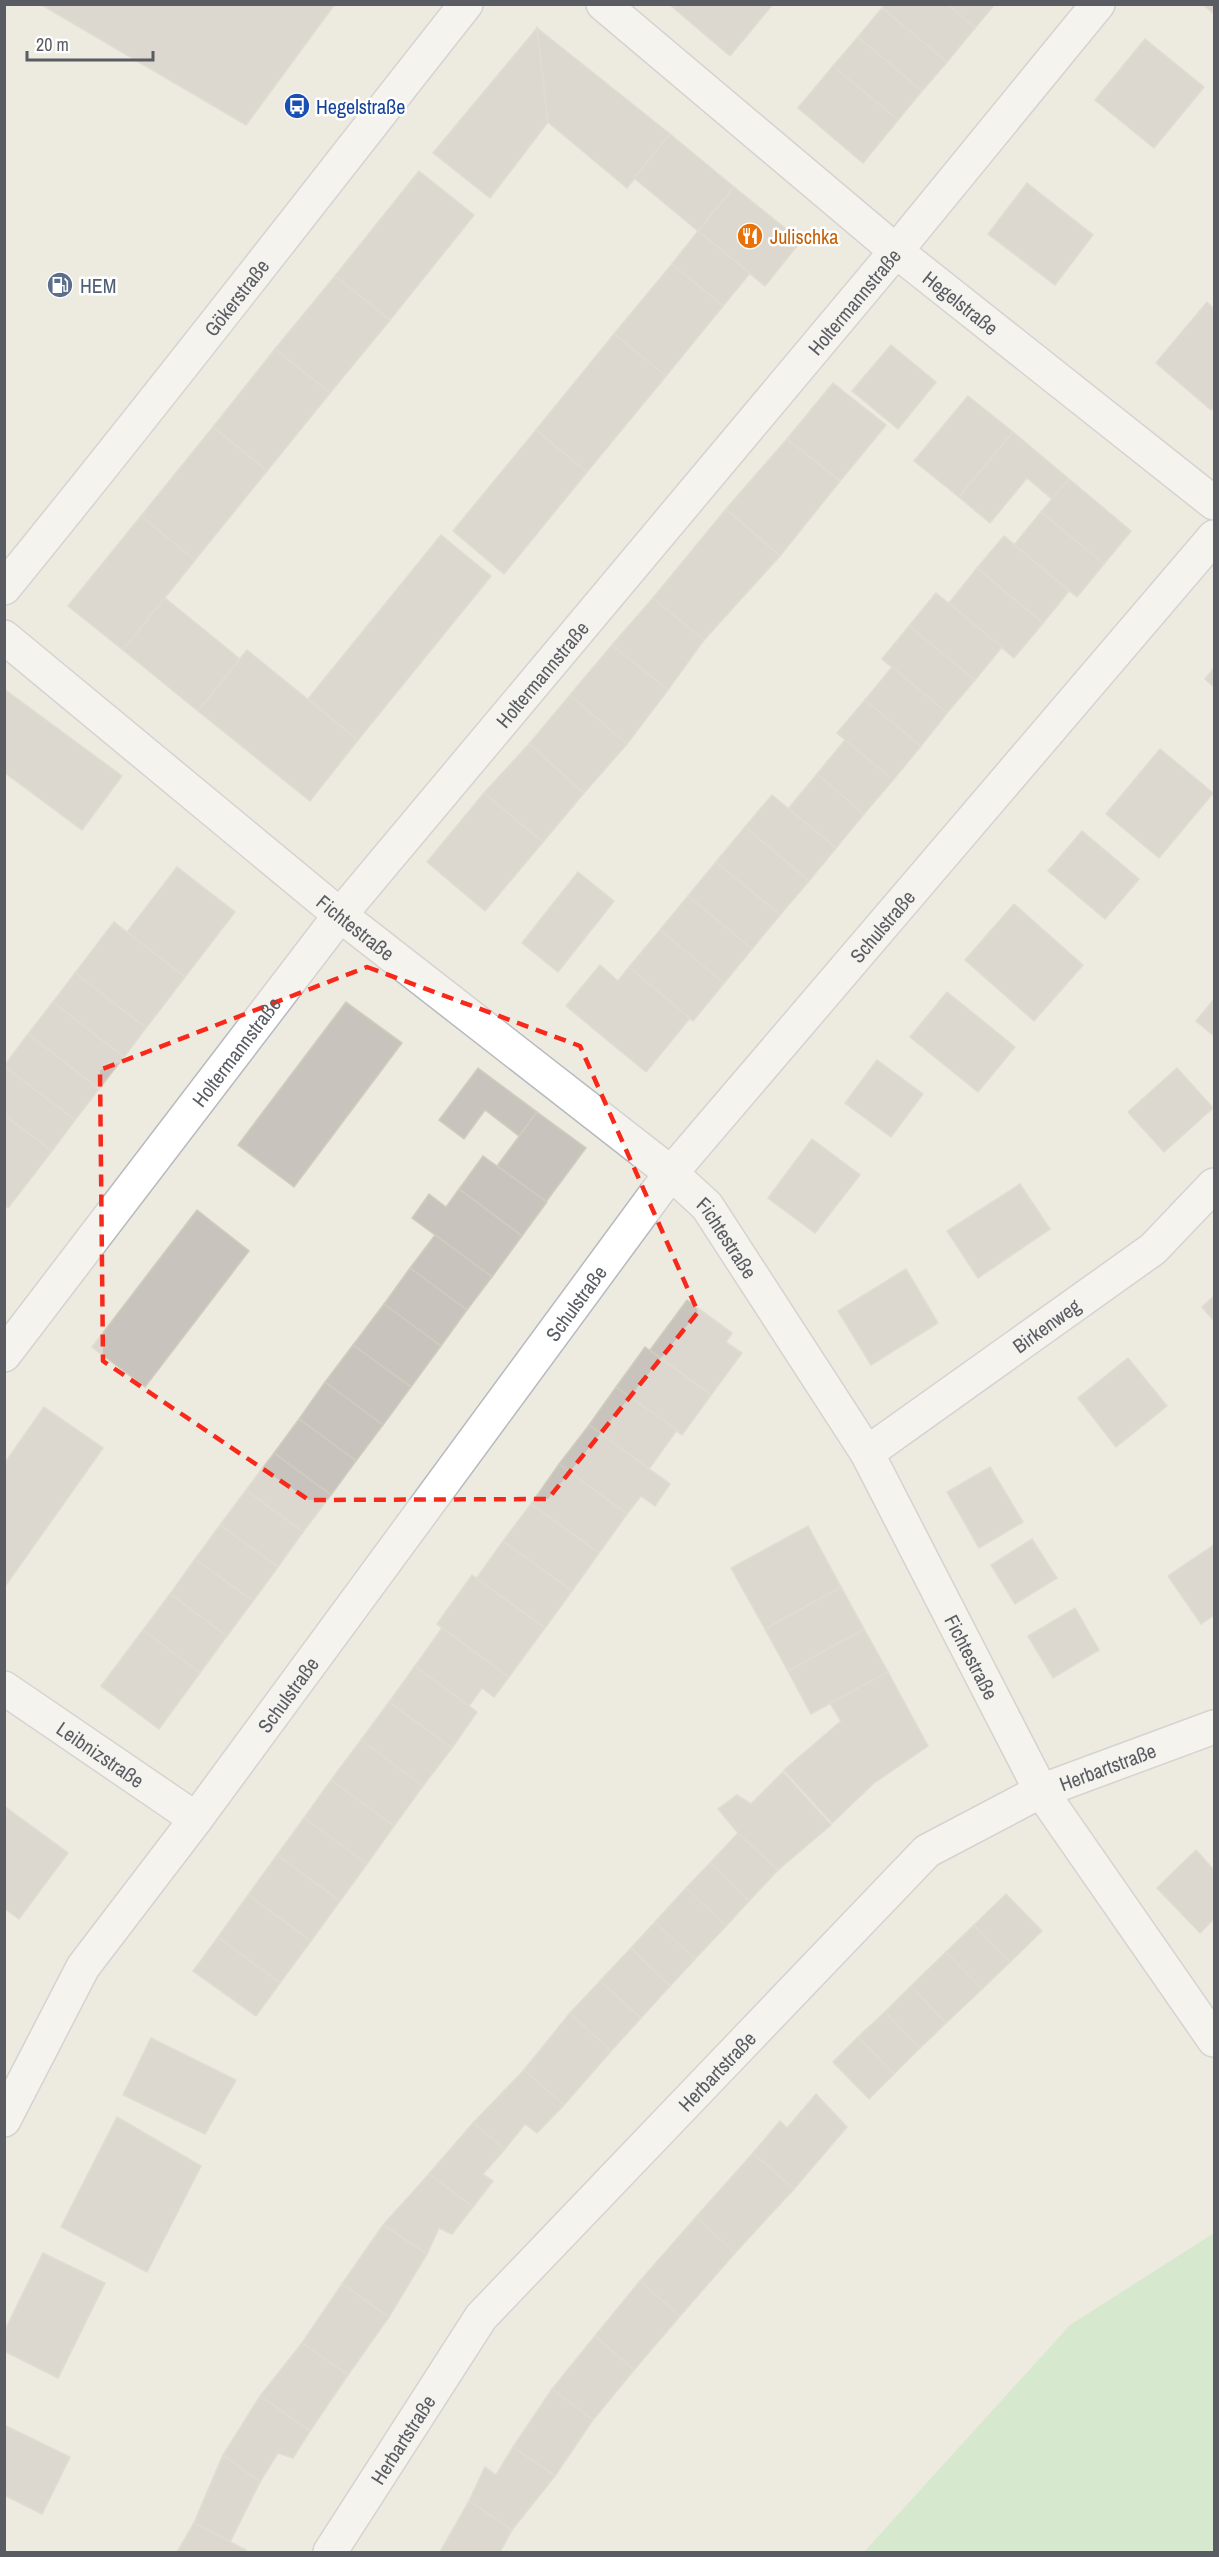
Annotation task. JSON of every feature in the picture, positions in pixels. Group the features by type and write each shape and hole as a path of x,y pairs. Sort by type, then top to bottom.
{"street":[{"name":"Gökerstraße","path":"4,588 116,451 349,150 466,4"},
{"name":"Hegelstraße","path":"603,4 896,251 1215,503"},
{"name":"Holtermannstraße","path":"4,1355 340,915 896,251 1098,4"},
{"name":"Schulstraße","path":"4,2120 83,1967 196,1819 671,1173 1215,537"},
{"name":"Fichtestraße","path":"4,637 340,915 671,1173 707,1206 867,1453 1041,1791 1215,2040"},
{"name":"Birkenweg","path":"867,1453 1153,1249 1215,1185"},
{"name":"Leibnizstraße","path":"4,1688 196,1819"},
{"name":"Herbartstraße","path":"330,2553 481,2317 927,1851 1041,1791 1215,1727"}],"highlighted area":[{"path":"367,967 580,1046 698,1312 548,1499 309,1500 103,1361 100,1070"}],"green space":[{"path":"1214,2233 1214,2552 864,2552 1070,2325"}],"building":[{"path":"40,4 335,4 246,125"},
{"path":"669,4 773,4 730,56"},
{"path":"885,4 948,4 975,28 947,62 882,8"},
{"path":"948,4 995,4 975,28"},
{"path":"1202,4 1214,4 1214,14"},
{"path":"882,8 947,62 922,91 858,37"},
{"path":"537,28 548,122 490,198 433,153"},
{"path":"537,28 670,134 627,188 548,122"},
{"path":"858,37 922,91 898,120 833,66"},
{"path":"1145,39 1204,87 1154,148 1095,100"},
{"path":"833,66 898,120 863,163 798,108"},
{"path":"670,134 734,187 698,231 634,178"},
{"path":"419,171 474,215 390,320 335,276"},
{"path":"1027,183 1093,235 1055,285 988,234"},
{"name":"Julischka","path":"734,187 801,241 765,286 698,231"},
{"path":"698,231 750,273 723,306 672,264"},
{"path":"672,264 723,306 666,376 614,334"},
{"path":"335,276 390,320 330,393 275,349"},
{"path":"1207,302 1214,309 1214,406 1211,410 1156,363"},
{"path":"614,334 666,376 587,472 536,430"},
{"path":"891,345 936,382 898,429 852,391"},
{"path":"275,349 330,393 267,471 213,427"},
{"path":"833,383 886,425 840,481 787,439"},
{"path":"968,396 1013,432 959,497 914,461"},
{"path":"213,427 267,471 195,560 141,516"},
{"path":"536,430 587,472 504,574 453,531"},
{"path":"1013,432 1069,479 1052,499 1027,478 990,523 959,497"},
{"path":"787,439 840,481 780,556 726,509"},
{"path":"1069,479 1131,531 1104,564 1041,512"},
{"path":"726,509 780,556 704,640 653,598"},
{"path":"1041,512 1104,564 1077,597 1014,545"},
{"path":"141,516 195,560 123,650 68,606"},
{"path":"441,535 491,576 358,740 308,699"},
{"path":"1004,536 1069,591 1043,623 977,568"},
{"path":"977,568 1043,623 1014,658 949,603"},
{"path":"936,593 1002,647 975,680 909,626"},
{"path":"165,598 240,659 198,711 123,650"},
{"path":"653,598 704,640 668,690 612,645"},
{"path":"909,626 975,680 947,713 882,659"},
{"path":"612,645 668,690 627,744 570,695"},
{"path":"247,650 358,740 310,801 198,711"},
{"path":"892,667 947,713 921,746 865,700"},
{"path":"1214,668 1214,687 1205,679"},
{"path":"4,689 122,776 82,830 4,772"},
{"path":"570,695 627,744 584,793 529,744"},
{"path":"865,700 921,746 893,780 837,733"},
{"path":"845,740 893,780 864,814 817,774"},
{"path":"529,744 584,793 543,842 484,793"},
{"path":"1160,749 1213,793 1159,858 1106,814"},
{"path":"817,774 864,814 836,848 788,809"},
{"path":"484,793 543,842 485,911 427,862"},
{"path":"772,795 836,848 809,881 745,827"},
{"path":"745,827 809,881 780,915 716,862"},
{"path":"1082,831 1139,879 1105,919 1048,871"},
{"path":"716,862 780,915 752,949 688,896"},
{"path":"177,867 235,912 185,977 127,932"},
{"path":"578,872 614,901 558,972 522,943"},
{"path":"688,896 752,949 724,983 660,930"},
{"path":"1014,904 1083,965 1034,1021 965,960"},
{"path":"114,922 185,977 146,1028 75,973"},
{"path":"660,930 724,983 693,1021 629,967"},
{"path":"600,965 618,981 629,967 690,1018 646,1072 566,1006"},
{"path":"75,973 146,1028 124,1057 53,1002"},
{"path":"947,992 1015,1047 978,1092 910,1037"},
{"path":"1214,999 1214,1036 1196,1021"},
{"path":"53,1002 124,1057 99,1089 28,1034"},
{"path":"346,1002 402,1043 294,1187 238,1145"},
{"path":"28,1034 99,1089 75,1120 4,1066"},
{"path":"877,1060 923,1094 891,1137 845,1103"},
{"path":"4,1066 75,1120 52,1151 4,1115"},
{"path":"478,1068 537,1112 519,1136 485,1110 464,1139 439,1120"},
{"path":"1177,1068 1213,1108 1164,1152 1128,1112"},
{"path":"537,1112 586,1148 546,1202 497,1166"},
{"path":"4,1115 52,1151 8,1208 4,1205"},
{"path":"812,1139 860,1175 815,1233 768,1198"},
{"path":"483,1156 547,1202 522,1236 459,1189"},
{"path":"1020,1184 1050,1229 978,1278 947,1231"},
{"path":"459,1189 522,1236 492,1277 412,1218 429,1194 446,1207"},
{"path":"197,1210 249,1251 145,1387 92,1347"},
{"path":"435,1235 492,1277 467,1310 410,1268"},
{"path":"410,1268 467,1310 441,1346 384,1304"},
{"path":"906,1269 938,1323 871,1365 838,1311"},
{"path":"1214,1296 1214,1321 1202,1307"},
{"path":"687,1300 732,1333 726,1342 742,1353 711,1395 650,1350"},
{"path":"384,1304 441,1346 411,1387 353,1345"},
{"path":"353,1345 411,1387 383,1425 325,1382"},
{"path":"645,1347 711,1395 682,1435 616,1387"},
{"path":"1128,1358 1167,1406 1116,1447 1078,1398"},
{"path":"325,1382 383,1425 356,1461 299,1419"},
{"path":"616,1387 677,1430 649,1469 589,1425"},
{"path":"44,1407 103,1448 4,1588 4,1464"},
{"path":"299,1419 356,1461 331,1495 274,1453"},
{"path":"589,1425 670,1484 655,1506 641,1496 627,1514 559,1464"},
{"path":"274,1453 331,1495 303,1532 246,1490"},
{"path":"559,1464 627,1514 599,1553 531,1504"},
{"path":"990,1467 1023,1522 979,1548 947,1492"},
{"path":"246,1490 303,1532 278,1567 220,1525"},
{"path":"531,1504 599,1553 572,1591 503,1541"},
{"path":"220,1525 278,1567 253,1601 195,1559"},
{"path":"808,1526 841,1587 765,1629 731,1568"},
{"path":"1032,1539 1057,1578 1015,1604 991,1565"},
{"path":"503,1541 572,1591 545,1628 476,1579"},
{"path":"1214,1545 1214,1615 1201,1624 1168,1576"},
{"path":"195,1559 253,1601 227,1636 170,1594"},
{"path":"472,1575 545,1628 509,1677 437,1624"},
{"path":"841,1587 864,1629 788,1671 765,1629"},
{"path":"170,1594 227,1636 200,1673 143,1630"},
{"path":"1075,1608 1099,1650 1053,1678 1028,1636"},
{"path":"442,1628 509,1677 494,1697 482,1688 469,1706 415,1666"},
{"path":"864,1629 888,1672 811,1714 788,1671"},
{"path":"143,1630 200,1673 159,1729 101,1686"},
{"path":"415,1666 477,1712 452,1748 389,1702"},
{"path":"888,1672 928,1746 874,1783 832,1823 784,1770 841,1721 830,1703"},
{"path":"389,1702 452,1748 423,1786 361,1740"},
{"path":"361,1740 423,1786 394,1826 331,1780"},
{"path":"783,1772 831,1825 778,1870 738,1833 718,1809 737,1795 751,1804"},
{"path":"331,1780 394,1826 367,1864 304,1818"},
{"path":"4,1806 68,1853 19,1919 4,1908"},
{"path":"304,1818 367,1864 340,1901 277,1855"},
{"path":"738,1833 778,1870 749,1901 710,1863"},
{"path":"1196,1850 1214,1870 1214,1919 1200,1933 1157,1888"},
{"path":"277,1855 340,1901 311,1941 248,1895"},
{"path":"710,1863 749,1901 726,1926 686,1888"},
{"path":"686,1888 726,1926 695,1959 655,1922"},
{"path":"1006,1894 1042,1931 1010,1962 974,1925"},
{"path":"248,1895 311,1941 280,1983 218,1937"},
{"path":"655,1922 695,1959 670,1986 631,1948"},
{"path":"974,1925 1010,1962 982,1989 946,1952"},
{"path":"218,1937 280,1983 256,2016 193,1971"},
{"path":"631,1948 670,1986 641,2018 600,1981"},
{"path":"946,1952 982,1989 946,2023 911,1986"},
{"path":"600,1981 641,2018 611,2051 570,2013"},
{"path":"911,1986 946,2023 920,2048 885,2012"},
{"path":"885,2012 920,2048 894,2074 858,2037"},
{"path":"570,2013 611,2051 564,2105 524,2070"},
{"path":"858,2037 894,2074 869,2099 833,2062"},
{"path":"151,2038 236,2080 205,2134 123,2095"},
{"path":"524,2070 564,2105 537,2133 525,2124 505,2149 473,2123"},
{"path":"816,2094 847,2127 794,2189 753,2153 780,2121 787,2128"},
{"path":"117,2117 201,2166 147,2272 61,2227"},
{"path":"473,2123 505,2149 483,2174 493,2181 473,2207 429,2174"},
{"path":"753,2153 794,2189 735,2253 696,2217"},
{"path":"429,2174 473,2207 452,2234 439,2228 427,2254 383,2225"},
{"path":"696,2217 735,2253 680,2316 640,2281"},
{"path":"383,2225 427,2254 389,2317 342,2284"},
{"path":"43,2253 105,2283 58,2378 4,2351 4,2332"},
{"path":"640,2281 680,2316 634,2370 595,2336"},
{"path":"342,2284 389,2317 348,2375 302,2343"},
{"path":"595,2336 634,2370 593,2420 552,2389"},
{"path":"302,2343 348,2375 310,2431 260,2396"},
{"path":"552,2389 593,2420 555,2476 513,2447"},
{"path":"260,2396 310,2431 293,2458 278,2453 260,2482 223,2455"},
{"path":"4,2425 70,2457 42,2514 4,2495"},
{"path":"513,2447 555,2476 512,2530 469,2501 485,2467 496,2475"},
{"path":"223,2455 260,2482 230,2542 194,2523"},
{"path":"469,2501 512,2530 500,2552 440,2552"},
{"path":"194,2523 246,2550 244,2552 177,2552"}],"place":[{"name":"Hegelstraße","path":"297,106"},
{"name":"Julischka","path":"750,236"},
{"name":"HEM","path":"60,285"}]}
